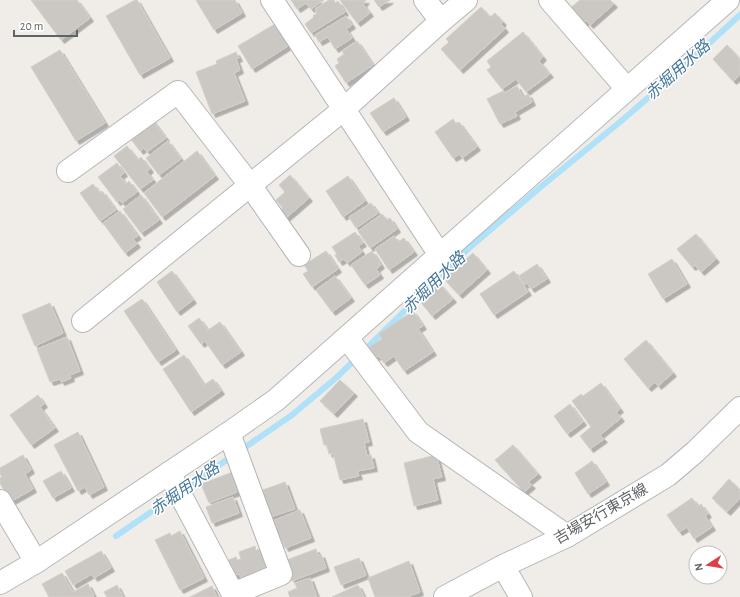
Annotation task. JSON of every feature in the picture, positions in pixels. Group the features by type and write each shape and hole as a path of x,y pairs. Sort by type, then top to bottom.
{"street":[{"path":"272,0 440,255"},
{"path":"425,0 441,22"},
{"path":"82,321 344,109 466,0"},
{"path":"550,0 627,89"},
{"path":"0,583 36,562 276,400 349,341 440,255 728,0"},
{"path":"68,171 178,92 250,185 299,255"},
{"path":"349,341 418,432 567,536"},
{"name":"吉場安行東京線","path":"446,597 503,566 567,536 668,475 695,452 740,408"},
{"path":"169,473 233,594 281,574 229,433"},
{"path":"0,501 36,562"},
{"path":"503,566 521,597"}],"building":[{"path":"31,0 77,0 90,18 61,40"},
{"path":"137,0 170,58 140,75 106,16"},
{"path":"196,0 235,0 242,13 214,30"},
{"path":"291,0 324,0 311,9 306,3 297,9"},
{"path":"329,0 334,0 335,3 338,1 345,12 311,33 305,24 317,13 315,9"},
{"path":"340,0 366,0 363,4 370,13 357,23"},
{"path":"374,0 390,0 379,7"},
{"path":"580,0 610,0 614,4 590,25 586,21 582,25 569,9"},
{"path":"481,7 490,17 495,13 503,22 501,24 505,29 460,70 441,49 449,42 446,39"},
{"path":"346,16 352,25 346,29 352,38 335,49 328,37 319,42 315,35"},
{"path":"275,24 288,46 252,69 238,46"},
{"path":"523,32 543,57 539,61 550,74 526,92 516,79 502,89 487,70 491,67 487,61"},
{"path":"357,41 373,65 346,83 335,66 339,63 337,59 344,54 342,51"},
{"path":"727,45 740,59 740,75 733,81 713,59"},
{"path":"60,50 105,123 76,141 31,67"},
{"path":"236,52 239,58 236,59 240,70 234,73 245,101 212,114 196,72 217,64 216,61"},
{"path":"517,86 523,97 528,94 532,102 515,112 517,116 500,124 487,99 503,91 504,93"},
{"path":"394,98 406,117 383,132 370,113"},
{"path":"151,118 166,138 147,152 144,148 140,151 130,138"},
{"path":"453,119 456,124 459,122 477,147 462,158 460,154 453,158 435,132"},
{"path":"168,141 181,159 159,175 146,158"},
{"path":"127,146 138,160 141,157 150,169 147,172 153,180 140,189 114,156"},
{"path":"197,151 215,176 162,217 144,193"},
{"path":"117,163 124,173 120,176 126,184 129,181 137,192 122,203 120,200 117,202 98,177"},
{"path":"290,175 309,198 286,218 280,210 283,208 276,200 285,192 279,185"},
{"path":"348,176 365,201 343,217 326,191"},
{"path":"93,184 100,193 102,191 116,210 100,221 80,193"},
{"path":"141,195 159,220 141,233 123,209"},
{"path":"371,203 378,213 356,228 349,217"},
{"path":"120,211 138,236 133,239 137,244 125,253 103,223"},
{"path":"382,214 387,220 390,218 397,229 370,248 358,231"},
{"path":"355,232 363,243 358,246 362,252 347,263 344,259 339,262 335,255 337,254 332,247"},
{"path":"696,234 716,259 701,272 695,265 692,267 677,249"},
{"path":"394,236 398,242 404,238 414,252 389,270 375,249"},
{"path":"326,251 338,269 312,287 303,274 308,271 304,265"},
{"path":"372,251 381,265 376,269 380,275 365,285 351,265"},
{"path":"473,253 487,270 459,295 444,279"},
{"path":"672,259 687,284 663,299 648,274"},
{"path":"537,264 547,279 531,289 527,283 524,285 519,276"},
{"path":"172,271 193,300 177,312 157,282"},
{"path":"514,271 528,292 494,315 480,294"},
{"path":"335,276 351,298 332,312 316,290"},
{"path":"439,283 453,299 432,316 419,300"},
{"path":"142,299 176,350 158,362 124,311"},
{"path":"50,303 63,333 35,346 22,315"},
{"path":"413,311 423,326 418,329 433,352 404,371 394,356 384,363 379,356 376,357 369,347 382,339 379,334"},
{"path":"199,318 208,330 220,322 241,352 222,365 205,341 201,344 188,326"},
{"path":"67,337 80,371 70,375 71,378 61,382 60,379 50,382 37,349"},
{"path":"646,340 673,373 658,386 655,382 648,388 624,359"},
{"path":"184,355 204,385 213,379 221,391 191,412 163,369"},
{"path":"340,380 354,393 334,414 320,401"},
{"path":"601,383 620,409 616,412 621,418 600,435 604,439 590,449 580,436 591,427 572,401 581,394 583,396"},
{"path":"38,395 44,404 40,407 55,428 31,445 10,415"},
{"path":"570,404 583,422 567,434 554,416"},
{"path":"363,419 369,442 364,443 367,456 371,455 374,468 357,471 359,476 340,480 333,453 329,454 327,445 324,445 320,429"},
{"path":"78,432 104,487 89,495 85,487 78,491 54,445"},
{"path":"513,445 538,474 528,482 532,485 524,492 495,460"},
{"path":"23,455 31,470 25,474 33,489 10,502 0,483 0,478 2,477 0,474 0,468"},
{"path":"436,455 442,477 433,479 438,500 414,506 404,463"},
{"path":"592,461 606,482 588,494 575,473"},
{"path":"61,471 71,488 53,498 43,481"},
{"path":"233,472 236,481 233,482 237,492 209,503 201,484"},
{"path":"729,479 740,490 740,498 727,512 712,498"},
{"path":"285,482 295,509 270,517 260,491"},
{"path":"233,497 239,513 212,523 206,507"},
{"path":"692,498 698,507 701,504 708,514 705,516 712,527 694,539 687,527 679,532 667,515"},
{"path":"300,510 311,538 285,548 282,540 279,542 270,522"},
{"path":"180,531 204,578 180,590 155,540 170,533 171,536"},
{"path":"255,546 256,551 260,549 268,573 241,578 239,574 232,576 224,562 236,557 237,560 241,559 239,552"},
{"path":"316,549 318,556 321,554 326,568 292,581 284,561"},
{"path":"101,551 111,568 94,578 92,574 73,585 65,571"},
{"path":"359,558 366,575 341,585 334,567"},
{"path":"409,561 420,592 407,597 375,597 368,578"},
{"path":"62,573 73,592 88,584 94,596 49,597 42,584"},
{"path":"310,578 317,597 290,597 288,592 297,588 295,583"},
{"path":"117,585 123,597 107,597 104,592"},
{"path":"358,585 364,597 332,597"},
{"path":"212,586 217,597 190,597"}],"waterway":[{"name":"赤堀用水路","path":"116,536 292,415 336,378 468,249 620,122 679,71 740,15"}]}
